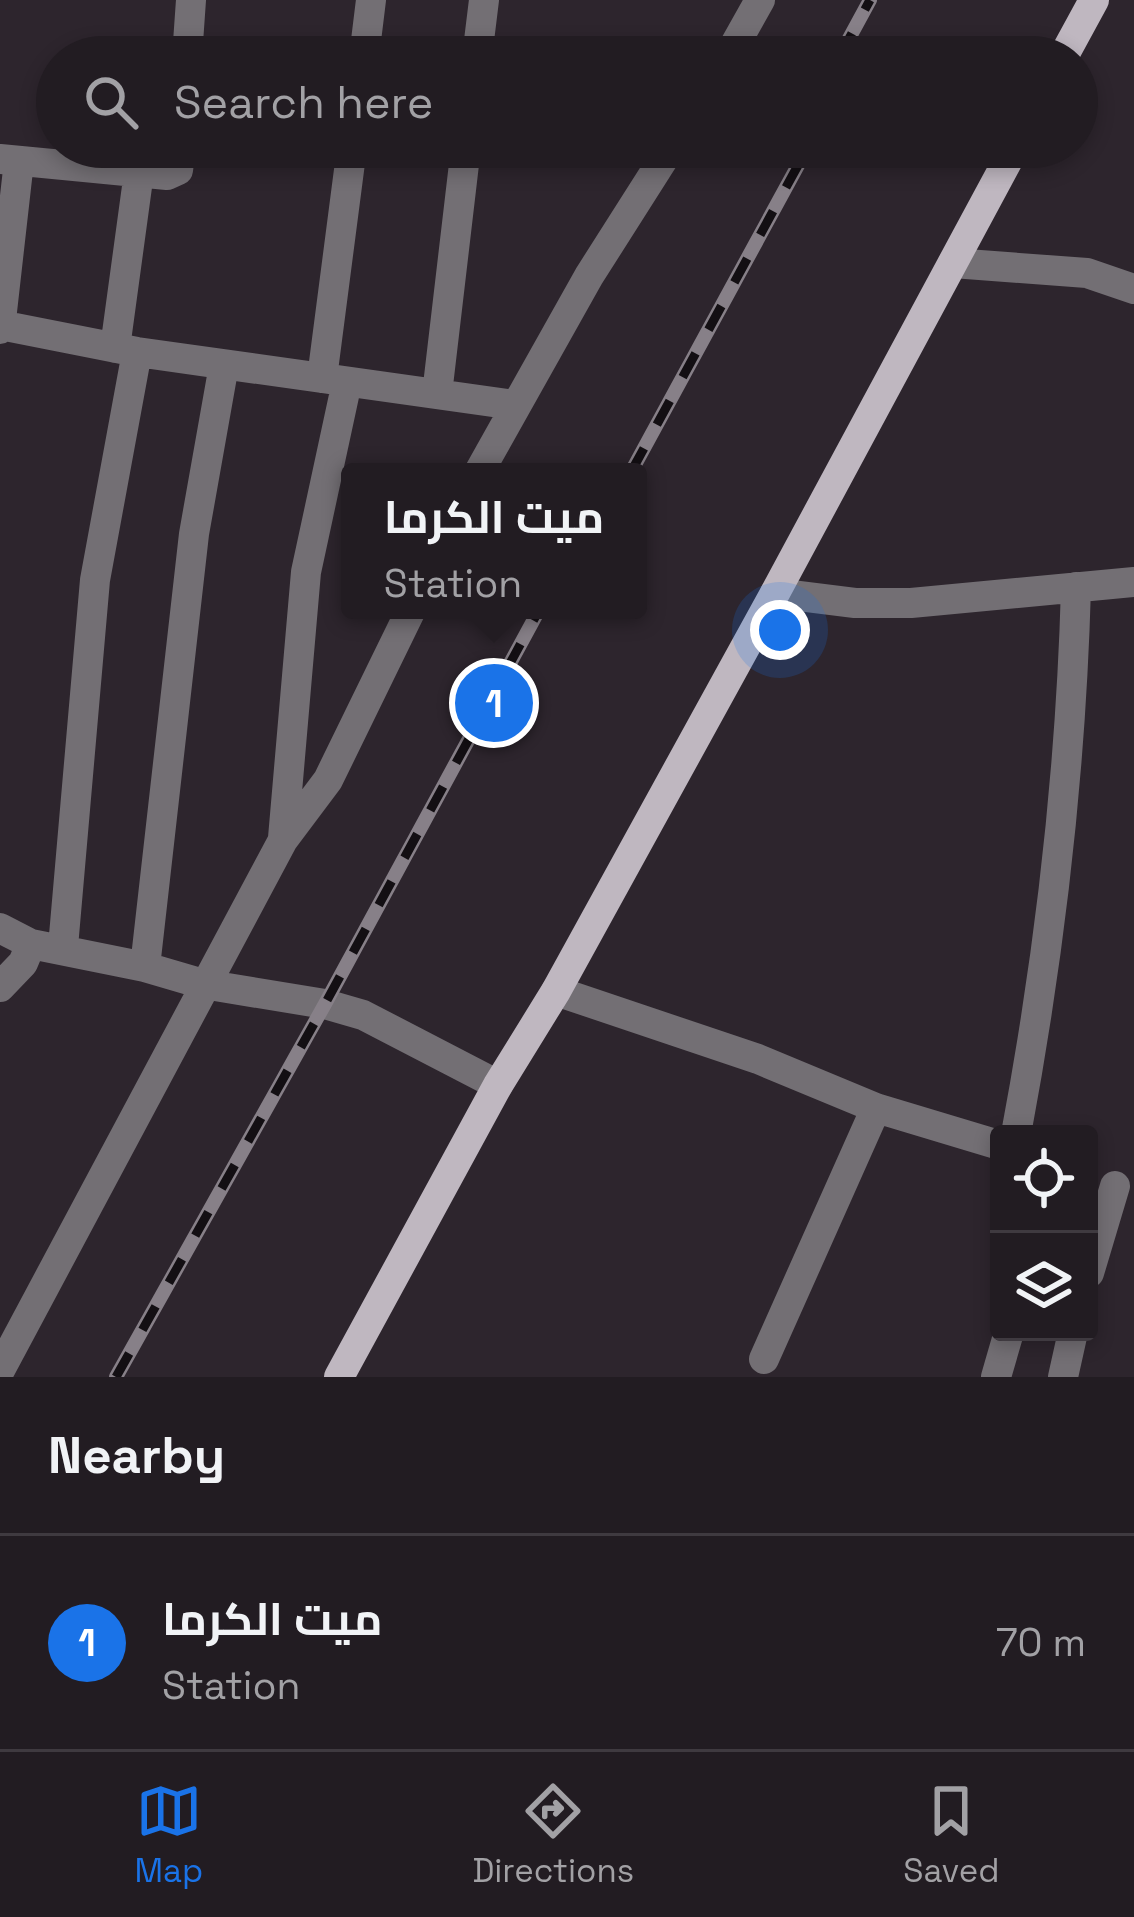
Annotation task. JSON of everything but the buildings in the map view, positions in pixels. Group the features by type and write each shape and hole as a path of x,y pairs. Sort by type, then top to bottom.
{"main road":[{"path":"1075,36 1094,0"},
{"path":"338,1377 776,593 1004,168"}],"street":[{"path":"188,36 191,0"},
{"path":"367,36 371,0"},
{"path":"480,36 484,0"},
{"path":"740,36 760,0"},
{"path":"10,160 0,326 126,350 514,405"},
{"path":"96,168 174,173 177,168"},
{"path":"283,840 306,572 335,380 350,168"},
{"path":"437,394 464,168"},
{"path":"484,463 589,276 658,168"},
{"path":"63,947 95,580 126,350 139,172"},
{"path":"953,263 1087,273 1134,289"},
{"path":"145,967 194,535 224,364"},
{"path":"776,593 911,603 1134,582"},
{"path":"1017,1125 1057,880 1072,711 1076,587"},
{"path":"0,1370 283,840 328,780 407,619"},
{"path":"0,928 31,944 63,947 203,984 326,1004 363,1015 498,1085"},
{"path":"0,987 23,963 31,944"},
{"path":"556,991 758,1060 876,1108 990,1142"},
{"path":"764,1359 876,1108"},
{"path":"1098,1240 1113,1184"},
{"path":"996,1377 1006,1341"},
{"path":"1063,1377 1070,1341"}],"railway":[{"path":"850,36 870,0"},
{"path":"636,463 797,168"},
{"path":"116,1377 534,619"}],"place":[{"name":"ميت الكرما","path":"494,703"}]}
